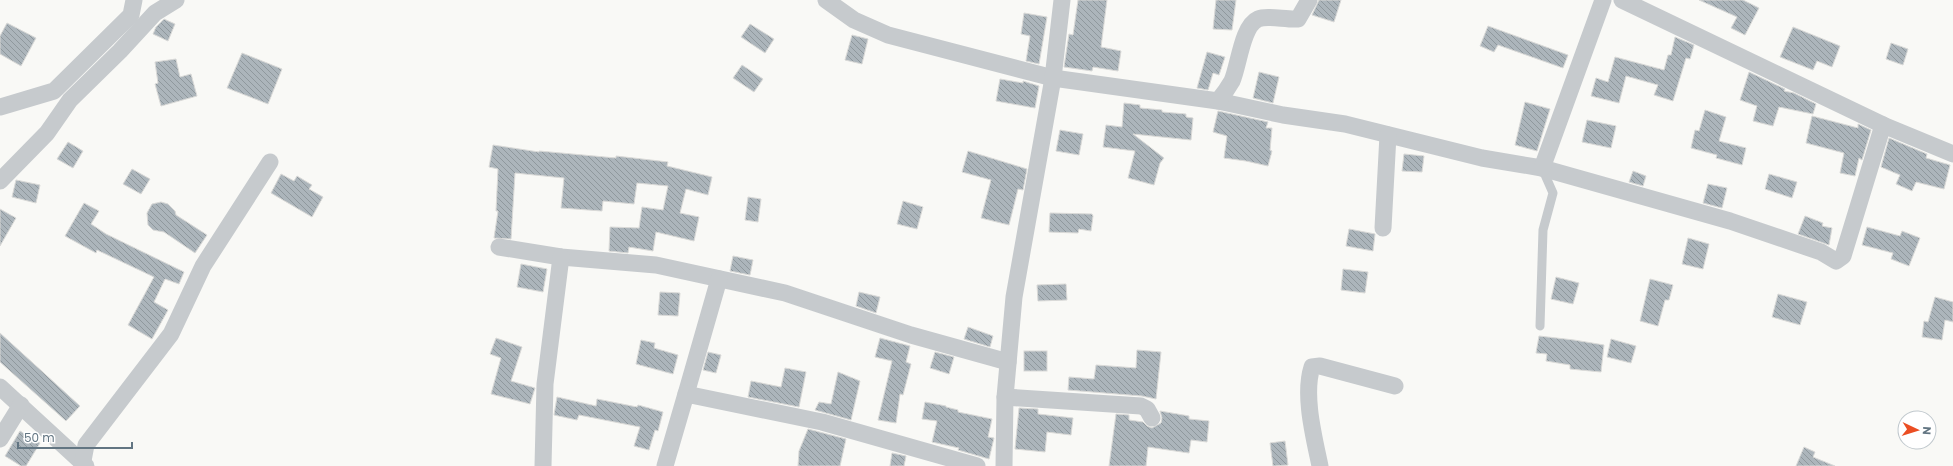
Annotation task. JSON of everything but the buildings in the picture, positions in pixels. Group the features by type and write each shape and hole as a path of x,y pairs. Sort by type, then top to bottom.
{"street":[{"path":"0,107 54,91 132,15 134,0"},
{"path":"0,181 48,133 70,100 120,51 155,12 176,0"},
{"path":"826,0 854,20 888,35 1053,78 1218,102 1283,115 1345,124 1482,158 1542,168 1730,221 1821,252 1836,261 1843,256 1883,125"},
{"path":"1004,466 1005,397 1014,297 1053,78 1062,0"},
{"path":"1218,102 1232,81 1248,28 1256,20 1264,17 1285,20 1298,19 1309,0"},
{"path":"1542,168 1603,0"},
{"path":"1622,0 1883,125 1953,154"},
{"path":"1383,228 1388,135"},
{"path":"84,465 86,445 171,334 204,266 270,162"},
{"path":"499,247 561,257 656,265 785,293 911,335 1008,362"},
{"path":"543,466 545,384 561,257"},
{"path":"665,466 719,279"},
{"path":"1320,466 1312,423 1309,378 1312,367 1320,366 1395,386"},
{"path":"0,386 84,465"},
{"path":"686,394 822,422 977,466"},
{"path":"1005,397 1141,406 1147,409 1152,418"},
{"path":"0,439 21,405"}],"lane":[{"path":"1540,326 1543,230 1553,192 1542,168"}]}
